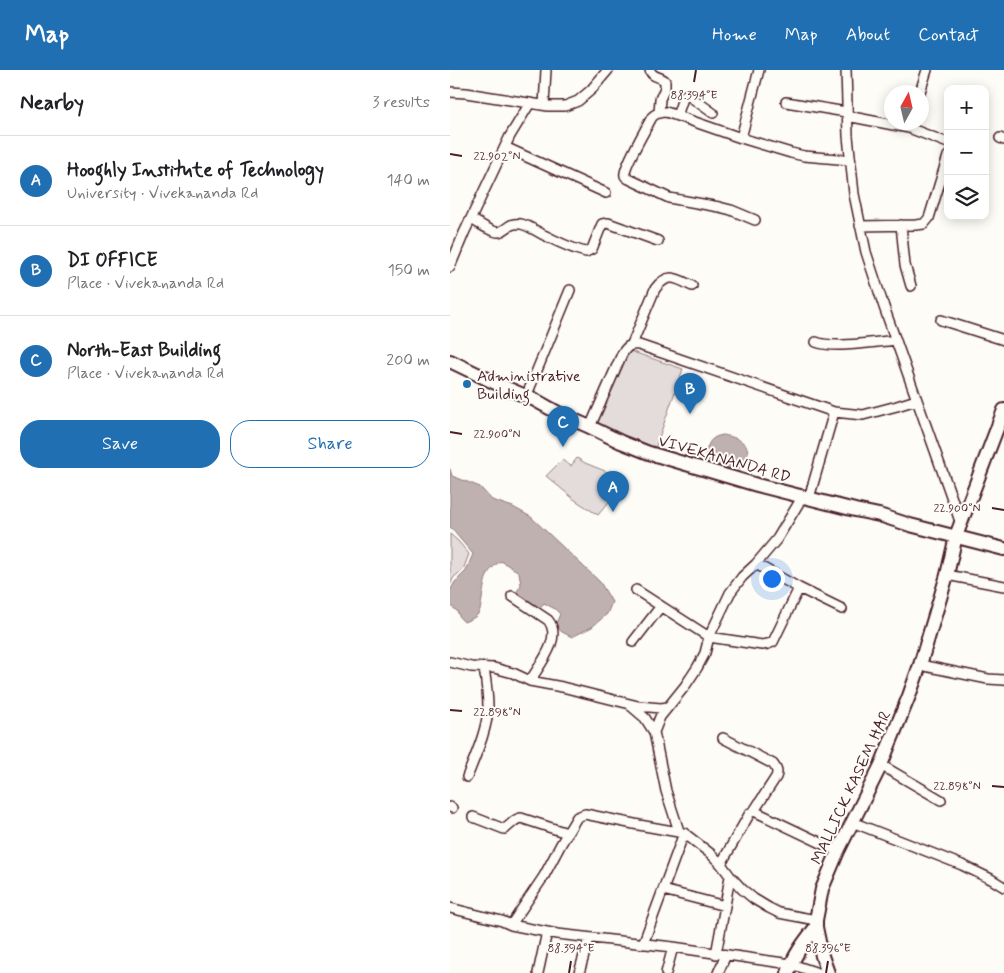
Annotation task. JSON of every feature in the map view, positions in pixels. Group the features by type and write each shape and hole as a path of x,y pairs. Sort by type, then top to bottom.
{"street":[{"path":"544,105 546,70"},
{"path":"450,92 544,105 565,106 578,101 591,90 608,70"},
{"path":"650,70 653,75 664,79 666,84 660,99 659,113"},
{"path":"741,138 758,70"},
{"path":"846,70 846,114 850,160 854,194 866,252 959,530"},
{"path":"922,85 927,70"},
{"path":"677,116 685,95 688,95 713,113"},
{"path":"786,102 884,121"},
{"path":"450,267 510,136 530,103"},
{"path":"755,220 731,210 670,198 625,176 627,165 652,117 666,112 741,138 804,156 850,160"},
{"path":"921,130 944,141"},
{"path":"505,147 606,193"},
{"path":"860,226 924,224 929,218 944,169"},
{"path":"471,219 495,232 501,232 512,224 519,224 586,252 592,248 602,224 608,223 658,241"},
{"path":"902,225 905,265 911,286"},
{"path":"590,427 622,354 632,344 655,289 659,284 671,277 692,286"},
{"path":"526,396 570,290"},
{"path":"940,320 1004,340"},
{"path":"816,342 822,344 842,344 896,340"},
{"path":"632,344 834,412 863,415 916,400"},
{"name":"VIVEKANANDA RD","path":"450,361 560,414 649,453 757,485 878,515 910,525 959,530 1004,549"},
{"name":"MALLICK KASEM HAR","path":"816,924 822,889 838,851 881,765 909,696 920,665 959,530 1004,410"},
{"path":"654,732 660,718 697,668 709,637 730,593 777,539 806,497 834,412"},
{"path":"756,564 842,609"},
{"path":"947,575 1004,586"},
{"path":"636,590 709,637 762,645 773,642 799,588"},
{"path":"512,596 548,620 554,632 550,647 530,680"},
{"path":"633,642 662,606"},
{"path":"450,662 471,667 503,670 530,680 626,704 647,708 668,707"},
{"path":"920,665 981,678 1004,680"},
{"path":"467,777 478,750 487,719 488,707 484,668"},
{"path":"626,704 645,718 654,732 666,791 681,832 663,890 643,944"},
{"path":"721,864 750,813 754,811 777,774 773,764 723,738"},
{"path":"881,765 941,800"},
{"path":"754,811 838,851"},
{"path":"511,925 544,876 577,817 585,814 681,832 711,854 748,894 780,913 816,924"},
{"path":"473,817 504,829 516,819 521,818 567,833"},
{"path":"852,822 962,865 1004,887"},
{"path":"716,954 730,876"},
{"path":"663,890 725,906"},
{"path":"450,908 511,925 547,932 726,955 818,973"},
{"path":"790,969 800,947 816,924"},
{"path":"816,924 822,956 828,973"},
{"path":"538,973 547,932"},
{"path":"579,973 589,938"},
{"path":"666,973 673,947"},
{"path":"718,973 726,955"}],"shaded area":[{"path":"630,351 683,369 655,449 592,425 626,352"},
{"path":"723,435 737,439 746,446 748,455 740,468 725,468 716,465 711,463 705,456 710,441 715,437"},
{"path":"577,458 620,477 613,497 598,515 575,500 546,476 562,460 571,466"},
{"path":"450,469 452,476 480,487 492,500 513,507 531,517 600,582 612,602 607,614 592,627 572,637 562,632 555,626 560,614 544,603 539,609 516,593 521,585 519,572 501,561 492,569 487,577 478,614 464,622 457,611 450,605 450,591 455,582 466,571 473,554 450,527"},
{"path":"450,534 469,554 463,570 454,577 450,585"}],"place":[{"name":"Administrative Building","path":"467,384"},
{"name":"DI OFFICE","path":"690,414"},
{"name":"North-East Building","path":"563,447"},
{"name":"Hooghly Institute of Technology","path":"613,512"}]}
